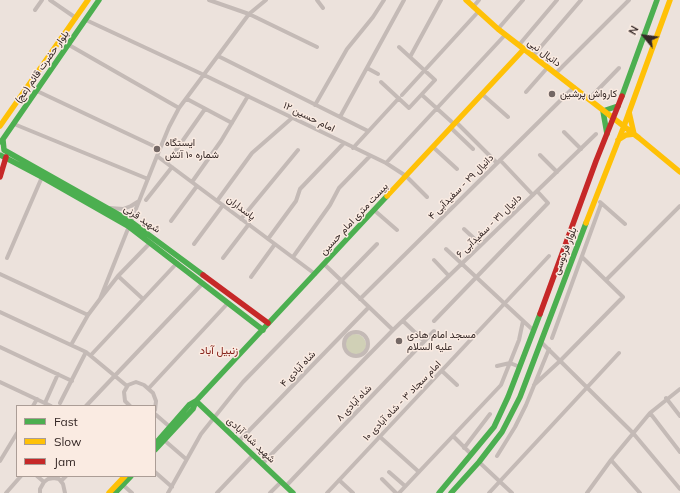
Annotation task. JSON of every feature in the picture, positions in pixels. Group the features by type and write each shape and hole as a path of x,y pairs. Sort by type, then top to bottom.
{"main road":[{"name":"بلوار حضرت قائم (عج)","path":"0,126 88,0"},
{"name":"بلوار حضرت قائم (عج)","path":"2,142 99,0"},
{"name":"دانیال نبی","path":"466,0 505,35 624,126 680,172"},
{"name":"بلوار فردوسی","path":"439,493 494,427 534,331 657,0"},
{"name":"بلوار فردوسی","path":"451,493 479,462 502,432 520,397 624,126 670,0"},
{"name":"بیست متری امام حسین","path":"156,443 189,405 196,401 454,125 522,47"},
{"path":"607,135 603,111 618,106"},
{"path":"618,140 634,134 629,112"},
{"path":"0,177 2,142"},
{"name":"شهید قرنی","path":"2,154 129,224 150,243 263,330"},
{"name":"شهید قرنی","path":"2,154 107,208 268,324"},
{"path":"592,174 603,178"},
{"name":"بیست متری امام حسین","path":"156,449 193,409 196,401"},
{"name":"شهید شاه آبادی","path":"196,401 293,493"},
{"path":"109,493 124,477"},
{"path":"115,493 130,477"}],"street":[{"path":"35,10 42,0"},
{"path":"50,0 76,18"},
{"path":"208,0 220,2 249,14 318,47"},
{"path":"100,299 156,156 179,108 249,14 266,0"},
{"path":"317,0 323,8"},
{"path":"315,105 347,49 373,17 384,0"},
{"path":"340,117 404,0"},
{"path":"410,56 441,0"},
{"path":"473,7 479,0"},
{"path":"498,29 523,0"},
{"path":"522,47 557,0"},
{"path":"534,56 581,0"},
{"path":"556,73 629,0"},
{"path":"353,148 478,12"},
{"name":"امام حسین ۱۲","path":"86,20 386,163 406,176 427,197"},
{"path":"386,163 505,35"},
{"path":"68,45 179,108"},
{"path":"381,82 400,96 409,108 435,80 399,47"},
{"path":"218,56 368,131"},
{"path":"526,92 548,67"},
{"path":"367,68 378,74"},
{"path":"589,99 619,68"},
{"name":"دانیال ۲۹ - سفیدآبی ۴","path":"360,299 574,87"},
{"path":"37,91 160,150"},
{"path":"482,94 508,117"},
{"path":"422,95 454,125 498,161 533,195"},
{"path":"192,182 221,141 248,96"},
{"path":"187,99 232,123"},
{"path":"167,163 205,108"},
{"path":"217,200 252,153 292,118"},
{"path":"14,124 148,179"},
{"path":"454,125 473,149"},
{"path":"564,132 581,148"},
{"name":"دانیال ۳۱ - سفیدآبی ۶","path":"262,464 366,355 596,134"},
{"path":"268,239 296,201 300,189 344,143"},
{"path":"433,147 457,170"},
{"path":"241,219 298,150"},
{"path":"540,155 557,172"},
{"name":"پاسداران","path":"156,156 315,274"},
{"path":"293,257 330,205 339,188 370,156"},
{"path":"146,200 172,167"},
{"path":"7,258 42,177"},
{"path":"171,221 197,186"},
{"path":"434,322 548,203 537,191"},
{"path":"595,199 625,224"},
{"path":"107,208 123,209 132,206 139,200"},
{"path":"552,338 601,204"},
{"path":"194,244 223,205"},
{"path":"606,280 680,206"},
{"path":"374,210 397,230"},
{"path":"223,258 249,224"},
{"path":"464,229 481,245"},
{"path":"71,345 88,314 118,276 150,243"},
{"path":"251,277 275,244"},
{"path":"168,493 186,459 213,417 243,382 377,244"},
{"path":"446,249 534,331"},
{"name":"امام سجاد ۳ - شاه آبادی ۱۰","path":"327,493 549,256"},
{"path":"534,385 560,361 623,297 582,257"},
{"path":"434,260 449,276"},
{"path":"91,355 177,263"},
{"path":"324,264 393,330"},
{"path":"0,274 88,314"},
{"path":"118,276 143,299"},
{"path":"87,405 203,283"},
{"path":"149,388 228,303"},
{"name":"شاه آبادی ۴","path":"239,442 345,335 369,307"},
{"path":"0,312 86,352 127,386"},
{"path":"403,321 424,341"},
{"path":"382,480 397,493 419,472 501,385 519,340 523,321"},
{"name":"شاه آبادی ۸","path":"270,493 284,484 434,331"},
{"path":"357,332 364,335 368,346 366,355 356,357 345,352 343,344 345,335 357,332"},
{"path":"541,342 633,433 680,488"},
{"path":"0,347 72,381"},
{"path":"497,456 515,427 549,349"},
{"path":"60,403 86,352"},
{"path":"489,493 619,353"},
{"path":"497,366 510,363 520,367"},
{"path":"442,371 457,385"},
{"path":"45,403 58,374"},
{"path":"0,382 49,405"},
{"path":"129,405 125,401 124,392 127,386 136,382 149,388 156,401 156,405"},
{"path":"586,493 650,413 666,398 680,389"},
{"path":"666,398 680,416"},
{"path":"34,405 37,399"},
{"path":"650,413 680,452"},
{"path":"464,448 490,414"},
{"path":"156,415 170,427"},
{"path":"0,461 16,435"},
{"path":"379,436 419,472"},
{"path":"453,436 471,454"},
{"path":"164,440 186,459"},
{"path":"216,493 253,455"},
{"path":"611,460 640,493"},
{"path":"479,462 512,493"},
{"path":"389,472 405,486"},
{"path":"156,473 172,487"},
{"path":"6,493 20,477"},
{"path":"38,477 44,482"},
{"path":"61,481 65,477"},
{"path":"40,493 40,489 44,482 48,479 54,478 61,481 65,488 65,493"},
{"path":"339,480 353,493"},
{"path":"123,485 132,493"}],"green space":[{"path":"355,334 363,337 366,345 363,353 355,356 347,353 344,345 347,337"}],"traffic: fast":[{"path":"1,142 99,0"},
{"path":"622,96 657,0"},
{"path":"607,134 603,111 618,106"},
{"path":"3,140 4,150 130,221 203,275"},
{"path":"0,155 128,226 263,330"},
{"path":"156,443 189,405 196,401 387,196"},
{"path":"451,493 479,462 502,432 520,397 586,223"},
{"path":"439,493 494,427 508,397 540,314"},
{"path":"196,401 293,493"},
{"path":"156,449 193,409 196,401"},
{"path":"115,493 130,477"}],"traffic: slow":[{"path":"0,126 88,0"},
{"path":"466,0 498,29 639,138 680,172"},
{"path":"586,223 624,126 670,0"},
{"path":"387,196 524,49"},
{"path":"618,140 626,135 634,134 629,112"},
{"path":"109,493 124,477"}],"traffic: jam":[{"path":"540,314 596,161 622,96"},
{"path":"0,177 6,157"},
{"path":"203,275 268,323"}],"place":[{"name":"کارواش پرشین","path":"552,94"},
{"name":"ایستگاه شماره ۱۰ آتش","path":"157,149"},
{"name":"مسجد امام هادی علیه السلام","path":"399,341"}],"district":[{"name":"زنبیل آباد","path":"219,351"}]}
